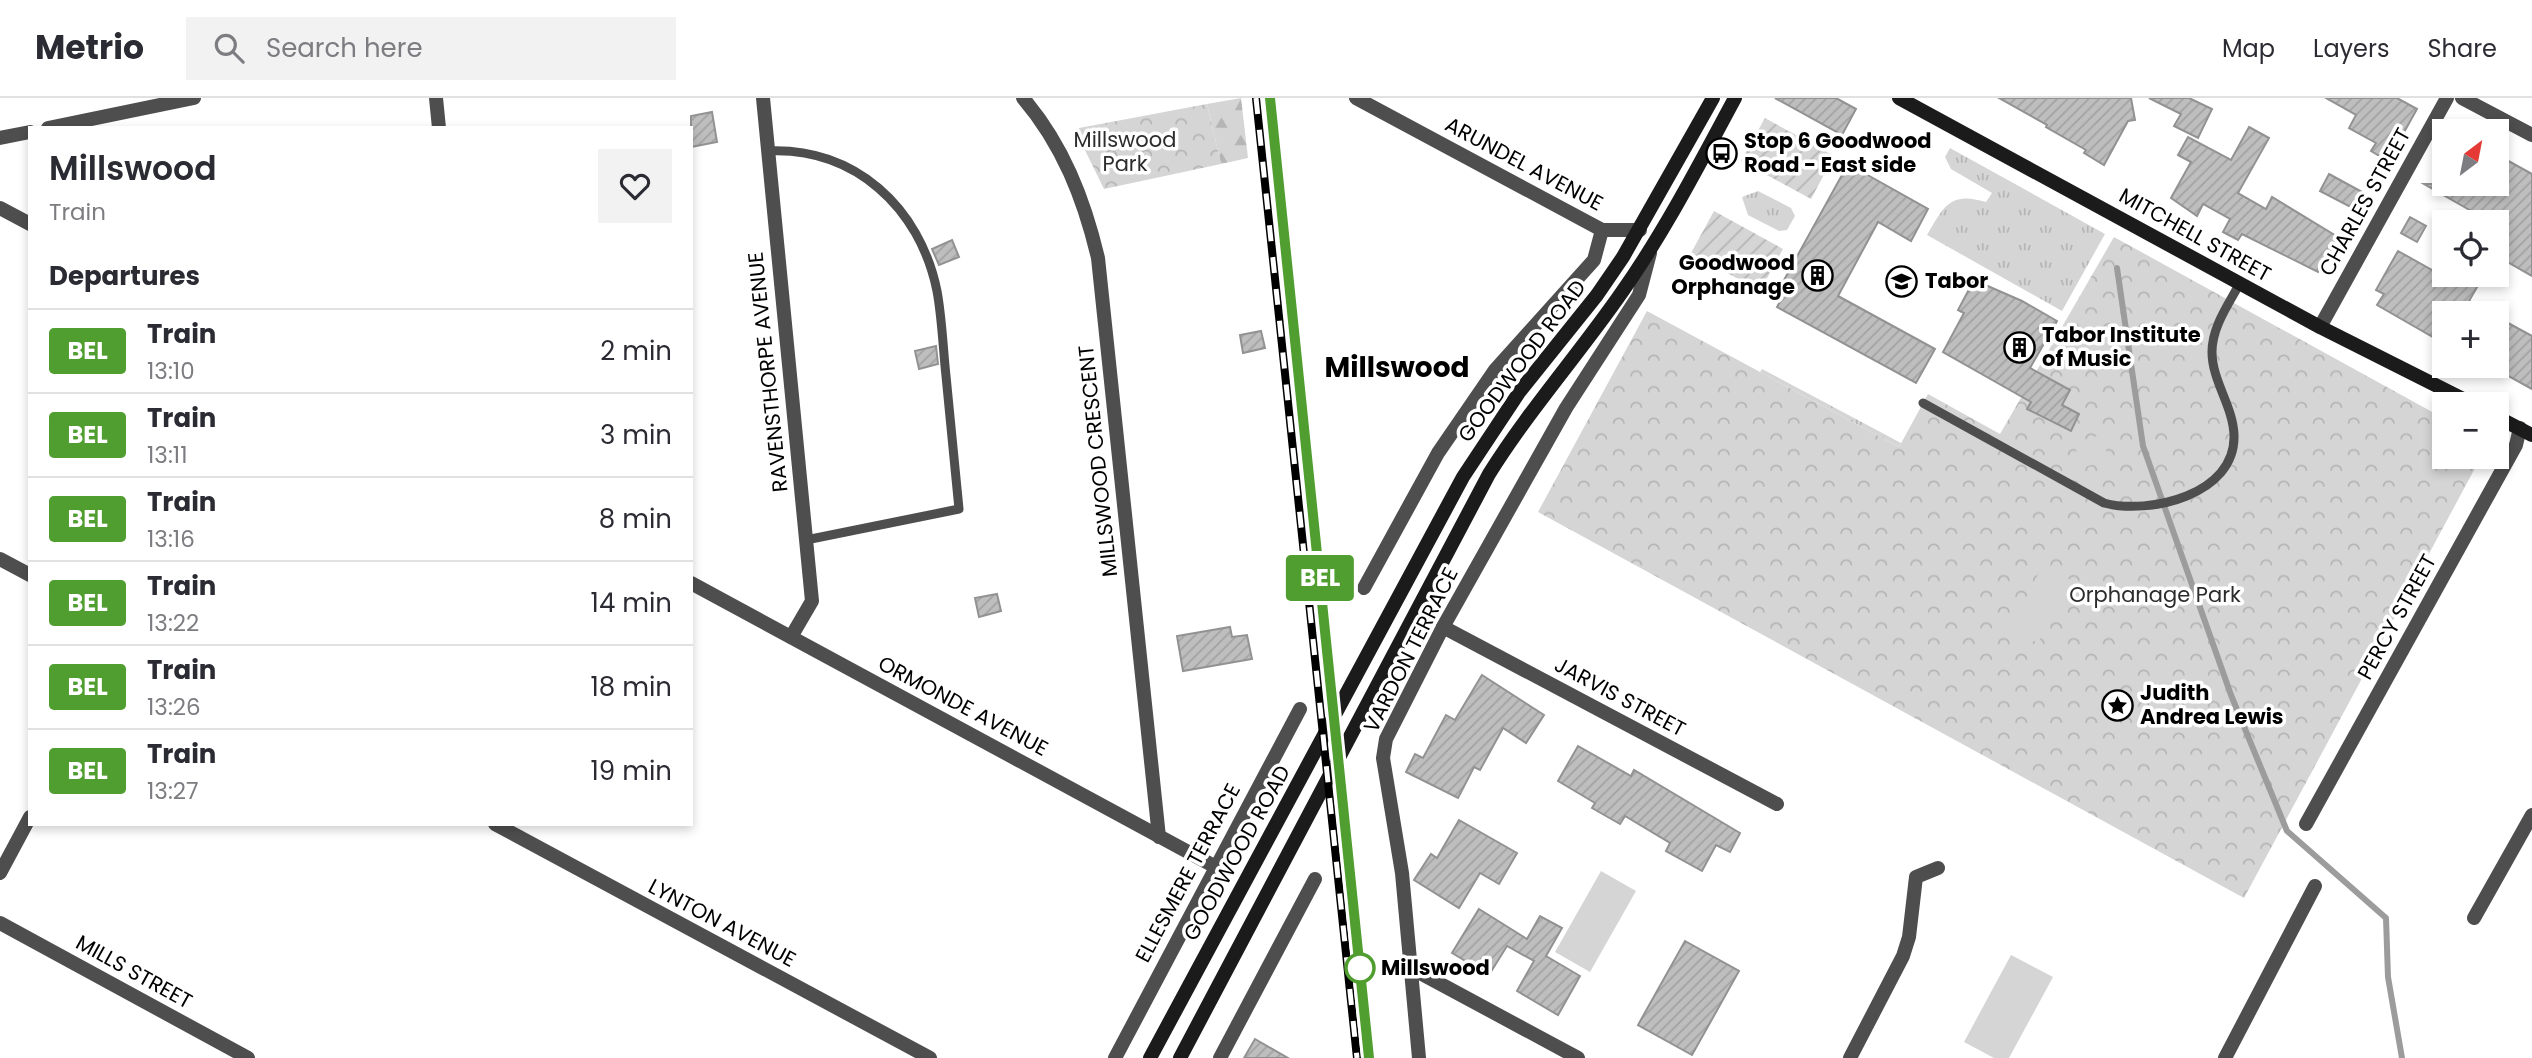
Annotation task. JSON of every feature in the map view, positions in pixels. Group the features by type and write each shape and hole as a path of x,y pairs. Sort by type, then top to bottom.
{"main road":[{"name":"GOODWOOD ROAD","path":"1150,1058 1463,477 1520,391 1597,295 1640,230 1713,98"},
{"name":"GOODWOOD ROAD","path":"1180,1058 1455,533 1511,439 1623,292 1735,98"},
{"name":"MITCHELL STREET","path":"1899,98 2320,327 2449,392"},
{"path":"2509,423 2526,431"}],"street":[{"path":"58,126 194,98"},
{"path":"436,98 439,126"},
{"name":"RAVENSTHORPE AVENUE","path":"763,98 811,601 791,637"},
{"name":"MILLSWOOD CRESCENT","path":"1023,98 1048,131 1067,165 1081,196 1098,258 1159,837"},
{"name":"ARUNDEL AVENUE","path":"1356,98 1602,230 1640,230"},
{"name":"CHARLES STREET","path":"2320,327 2447,98"},
{"path":"2462,98 2532,135"},
{"path":"0,138 28,131"},
{"path":"0,208 28,223"},
{"path":"1364,588 1438,453 1495,370 1594,260 1602,230"},
{"name":"VARDON TERRACE","path":"1419,1058 1402,873 1383,758 1386,739 1443,627 1566,408 1639,295 1652,245"},
{"path":"1553,383 1565,391 1566,408"},
{"name":"PERCY STREET","path":"2306,824 2526,431"},
{"path":"0,559 28,574"},
{"name":"ORMONDE AVENUE","path":"693,584 1214,866"},
{"name":"JARVIS STREET","path":"1443,627 1777,804"},
{"name":"ELLESMERE TERRACE","path":"1115,1058 1214,866 1300,709"},
{"path":"2474,918 2532,815"},
{"path":"0,873 28,821"},
{"name":"LYNTON AVENUE","path":"499,826 930,1058"},
{"path":"1850,1058 1903,956 1909,936 1916,877 1938,868"},
{"path":"1220,1058 1315,879"},
{"path":"2225,1058 2315,886"},
{"name":"MILLS STREET","path":"0,923 248,1058"},
{"path":"1409,967 1578,1058"}],"lane":[{"path":"768,151 794,150 832,160 856,171 890,196 911,223 937,291 960,509 806,540"},
{"path":"1923,403 2104,503 2132,508 2199,491 2221,470 2233,445 2231,418 2212,355 2218,325 2240,283"}],"green space":[{"path":"1241,98 1248,158 1221,164 1207,104"},
{"name":"Millswood Park","path":"1207,104 1221,164 1104,189 1077,134 1079,128"},
{"path":"1765,118 1834,156 1811,199 1741,161"},
{"path":"1950,148 2105,234 2062,311 1927,235 1949,204 1964,198 1986,202 1992,193 1951,169 1945,157"},
{"path":"1758,191 1791,208 1795,216 1787,230 1779,231 1748,215 1742,197"},
{"path":"1714,211 1783,249 1760,291 1691,253"},
{"name":"Orphanage Park","path":"2114,237 2432,412 2432,469 2475,469 2244,898 1538,512 1647,311 1899,447 1928,394 2000,434"},
{"path":"1762,369 1901,443 1899,447 1760,372"},
{"path":"2101,435 2109,459 2082,468 2074,443"},
{"path":"2043,565 2071,580 2038,643 2010,628"},
{"path":"1601,871 1636,891 1590,972 1555,952"},
{"path":"2011,955 2053,977 2009,1058 1994,1058 1964,1042"}],"building":[{"path":"1775,98 1836,98 1856,109 1842,135"},
{"path":"1999,98 2131,98 2135,120 2128,121 2104,165 2084,153 2086,150 2046,127 2047,125"},
{"path":"2149,98 2189,98 2212,109 2198,138 2174,126 2181,114"},
{"path":"2326,98 2397,98 2417,109 2388,161 2371,151 2376,143 2349,128 2356,115"},
{"path":"712,112 717,142 693,147 691,116"},
{"path":"2249,127 2269,138 2238,193 2266,209 2272,197 2338,237 2318,272 2242,234 2238,240 2223,232 2230,219 2203,204 2197,216 2171,198 2191,162 2178,155 2188,137 2231,160"},
{"path":"2510,162 2532,174 2532,276 2509,263 2509,210 2470,210 2445,196 2510,196"},
{"name":"Goodwood Orphanage","path":"1848,164 1928,209 1911,241 1878,222 1838,296 1935,349 1916,383 1777,307 1790,283 1784,280"},
{"path":"2329,174 2373,198 2364,214 2320,191"},
{"path":"2410,217 2426,226 2417,242 2401,233"},
{"path":"952,240 959,257 939,265 932,249"},
{"path":"2398,251 2432,270 2432,287 2477,287 2469,301 2432,301 2432,337 2377,305 2384,294 2376,290"},
{"path":"1974,280 2022,301 2057,321 2030,368 2070,390 2062,405 2079,414 2071,431 2027,409 2031,402 1943,352 1964,313 1958,310"},
{"path":"2509,324 2532,336 2532,389 2509,376"},
{"path":"1261,331 1265,348 1243,353 1240,335"},
{"path":"936,346 938,364 919,369 915,351"},
{"path":"997,594 1001,611 979,617 975,598"},
{"path":"1230,627 1232,637 1247,635 1252,659 1183,671 1177,636"},
{"path":"1482,675 1544,715 1526,743 1503,728 1480,770 1474,767 1458,798 1406,772 1415,754 1423,758 1446,715 1455,720"},
{"path":"1578,746 1631,776 1634,770 1740,833 1730,852 1716,845 1702,871 1666,851 1670,843 1625,816 1620,824 1592,808 1595,803 1558,781"},
{"path":"1459,820 1517,853 1499,884 1480,873 1459,908 1414,880 1431,854 1437,858"},
{"path":"1479,909 1527,939 1540,916 1562,928 1546,956 1580,976 1558,1015 1517,991 1534,961 1507,946 1489,975 1452,953"},
{"path":"1685,941 1739,971 1692,1055 1638,1025"},
{"path":"1255,1039 1288,1058 1244,1058"}],"waterway":[{"path":"2117,268 2143,446 2231,695 2287,831 2386,918 2388,977 2402,1058"}],"railway":[{"path":"1256,98 1357,1058"},
{"path":"1270,98 1369,1058"}],"train":[{"name":"BEL","path":"1270,98 1369,1058"}],"place":[{"name":"Stop 6 Goodwood Road - East side","path":"1721,153"},
{"name":"Goodwood Orphanage","path":"1818,275"},
{"name":"Tabor","path":"1902,281"},
{"name":"Tabor Institute of Music","path":"2019,347"},
{"name":"Judith Andrea Lewis","path":"2117,705"},
{"name":"Millswood","path":"1360,968"}],"district":[{"name":"Millswood","path":"1397,367"}]}
